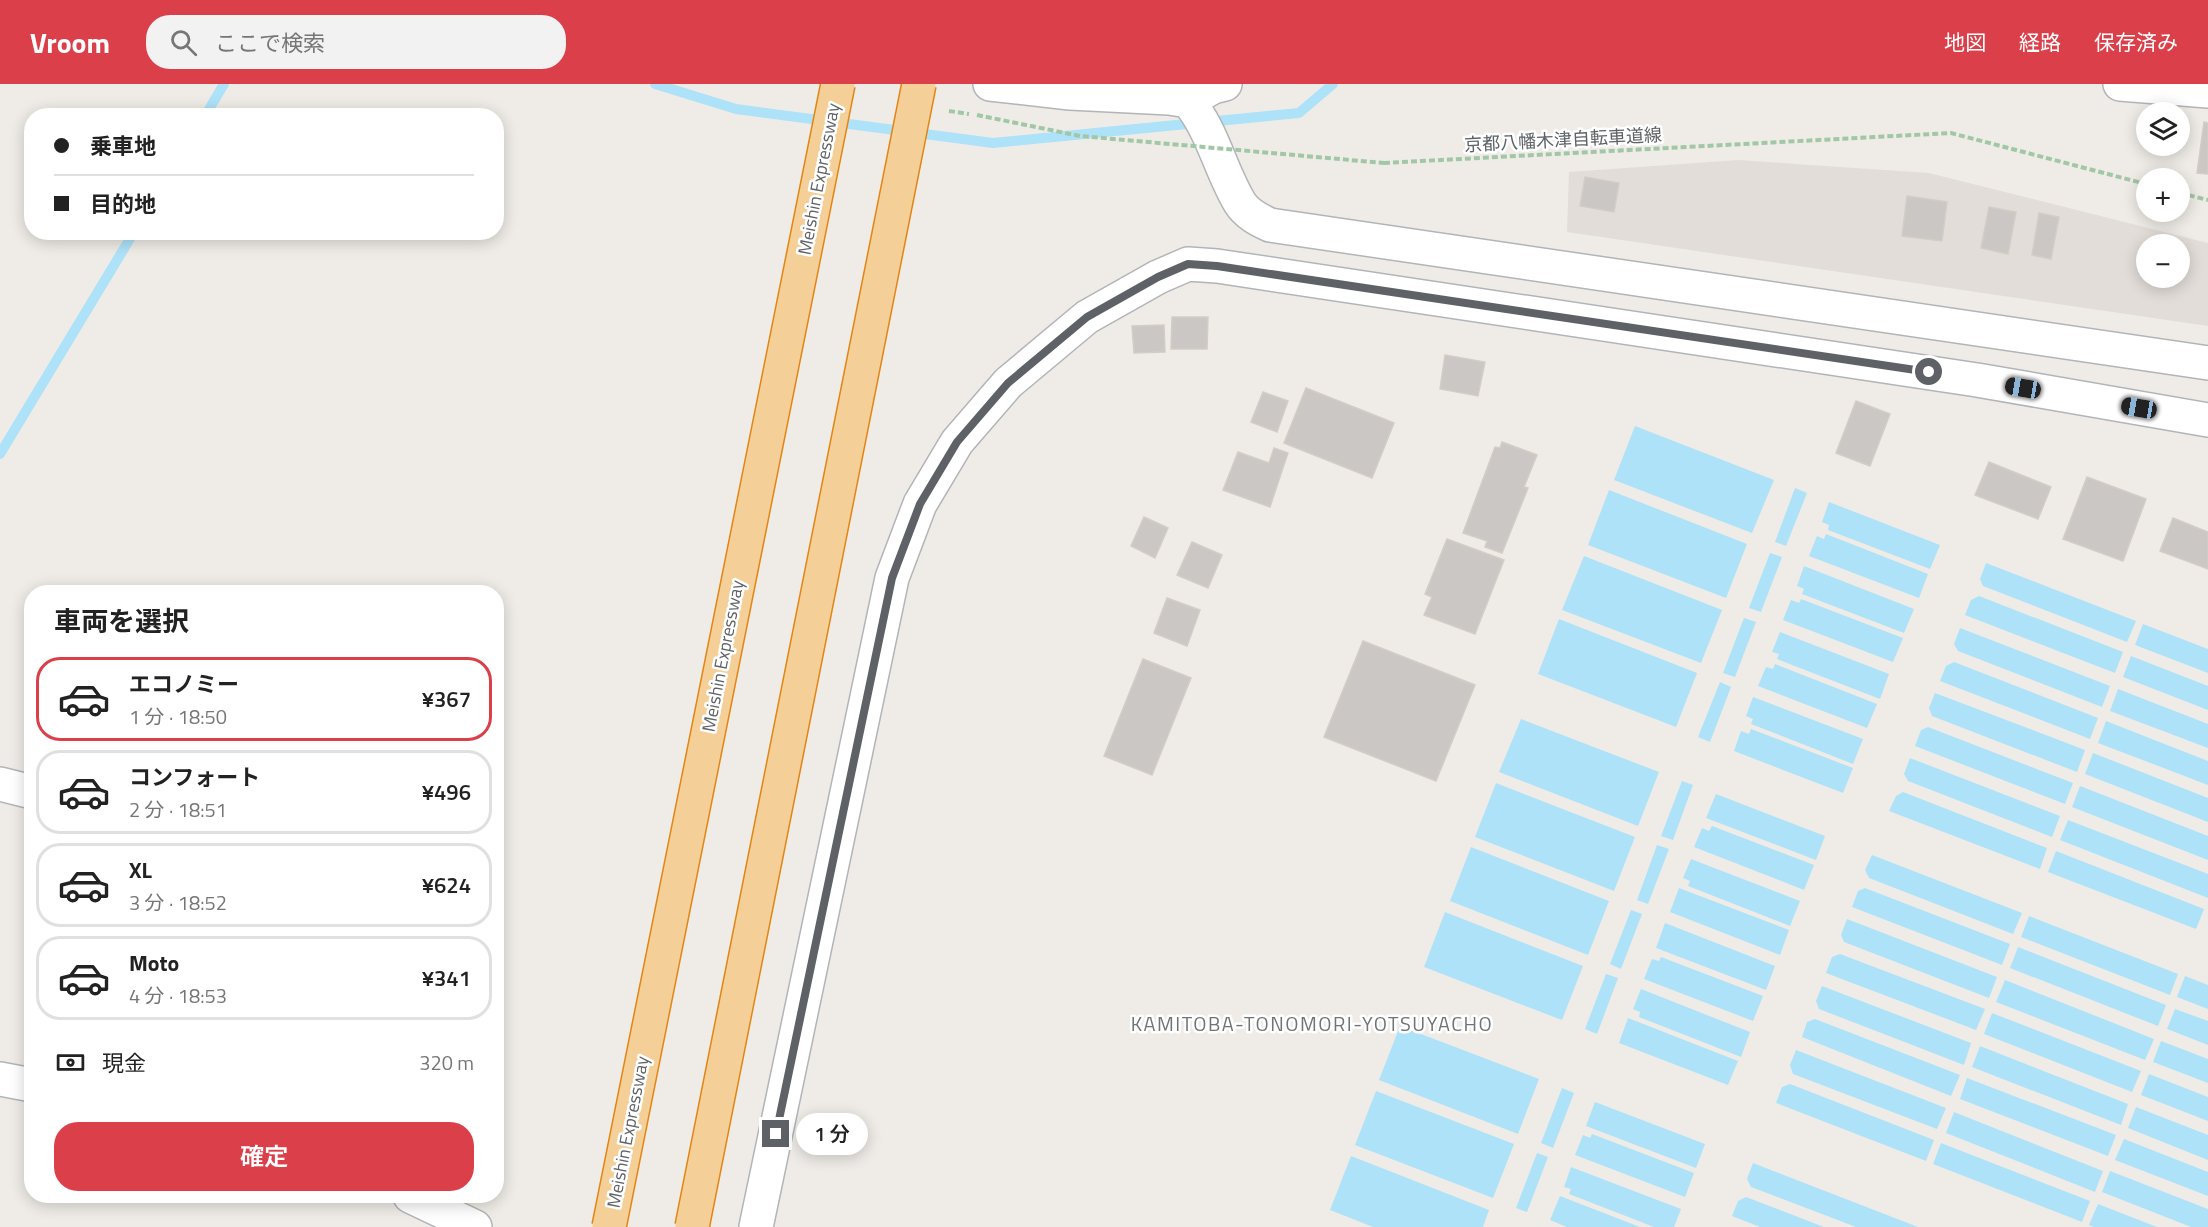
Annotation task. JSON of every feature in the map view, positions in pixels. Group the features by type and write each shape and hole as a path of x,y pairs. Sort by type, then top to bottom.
{"highway":[{"name":"Meishin Expressway","path":"609,1227 837,84"},
{"path":"692,1227 920,84"}],"street":[{"path":"990,84 1037,90 1188,101 1213,87 1225,84"},
{"path":"2120,84 2208,92"},
{"path":"1188,101 1205,127 1241,204 1250,214 1270,225 2208,363"},
{"path":"756,1227 892,578 920,504 957,442 1008,383 1087,317 1158,277 1188,264 1217,266 1977,380 2208,420"},
{"path":"0,784 24,790"},
{"path":"0,1079 24,1084"},
{"path":"425,1203 475,1227"}],"path":[{"name":"京都八幡木津自転車道線","path":"977,115 1080,136 1384,164 1951,133 2136,181"},
{"path":"2190,196 2208,200"}],"shaded area":[{"path":"1738,160 1929,173 2172,234 2136,234 2136,288 2190,288 2190,238 2208,243 2208,326 1567,232 1569,172"}],"water":[{"path":"1635,426 1774,480 1752,533 1614,480"},
{"path":"1795,488 1807,493 1786,546 1775,542"},
{"path":"1609,490 1747,544 1726,598 1588,545"},
{"path":"1829,502 1940,545 1930,569 1828,530 1829,525 1822,522"},
{"path":"1826,534 1928,574 1919,598 1809,556 1817,536 1824,539"},
{"path":"1770,553 1782,557 1761,612 1749,608"},
{"path":"1584,556 1722,610 1701,663 1562,610"},
{"path":"1986,563 2136,621 2127,642 1983,586 1980,579"},
{"path":"1804,566 1914,609 1904,633 1802,594 1804,589 1797,586"},
{"path":"1979,596 2123,652 2115,673 1965,615 1971,600"},
{"path":"1801,599 1903,638 1893,662 1783,620 1791,600 1799,603"},
{"path":"1744,618 1756,622 1735,677 1723,673"},
{"path":"1559,619 1697,673 1676,727 1538,674"},
{"path":"2143,624 2208,649 2208,673 2135,645"},
{"path":"1960,628 2110,686 2102,707 1958,651 1954,644"},
{"path":"1780,632 1889,674 1880,699 1777,659 1779,654 1772,652"},
{"path":"2131,656 2208,686 2208,710 2123,677"},
{"path":"1954,662 2098,718 2090,739 1940,681 1946,666"},
{"path":"1775,664 1877,704 1867,728 1758,686 1766,667 1773,669"},
{"path":"1720,682 1731,687 1710,742 1698,737"},
{"path":"2118,689 2208,724 2208,748 2110,711"},
{"path":"1935,693 2085,750 2077,772 1932,716 1929,708"},
{"path":"1753,697 1863,739 1853,764 1751,724 1753,719 1746,716"},
{"path":"1521,719 1659,772 1638,826 1499,772"},
{"path":"2106,721 2208,761 2208,785 2098,743"},
{"path":"1928,727 2073,783 2065,804 1915,746 1921,730"},
{"path":"1751,729 1853,768 1843,793 1734,751 1741,731 1749,734"},
{"path":"2093,753 2208,798 2208,822 2085,774"},
{"path":"1910,758 2060,816 2052,837 1908,781 1904,774"},
{"path":"1682,781 1693,785 1673,840 1661,836"},
{"path":"1496,783 1635,837 1614,891 1475,837"},
{"path":"2080,786 2208,836 2208,860 2072,807"},
{"path":"1903,792 2047,848 2040,869 1889,811 1896,796"},
{"path":"1716,794 1825,836 1816,860 1706,818"},
{"path":"2068,820 2208,874 2208,898 2060,840"},
{"path":"1712,826 1814,865 1804,890 1694,847 1702,828 1709,831"},
{"path":"1657,845 1669,849 1648,904 1637,900"},
{"path":"1471,847 1609,901 1588,955 1450,901"},
{"path":"2056,851 2204,909 2196,929 2048,872"},
{"path":"1872,855 2022,913 2013,934 1869,878 1865,870"},
{"path":"1691,859 1800,901 1790,926 1688,886 1690,881 1683,878"},
{"path":"1679,888 1789,930 1780,955 1670,912"},
{"path":"1865,888 2010,944 2002,965 1852,907 1858,891"},
{"path":"1631,910 1642,914 1621,969 1610,964"},
{"path":"1445,912 1583,966 1562,1020 1424,967"},
{"path":"2029,916 2178,974 2170,995 2021,937"},
{"path":"1847,919 1997,977 1989,998 1844,942 1841,935"},
{"path":"1665,923 1775,966 1766,990 1656,948"},
{"path":"2018,947 2166,1005 2158,1026 2010,968"},
{"path":"1840,954 1985,1009 1976,1030 1826,973 1832,957"},
{"path":"1661,957 1763,996 1753,1021 1644,979 1652,959 1659,961"},
{"path":"1606,974 1618,978 1597,1034 1585,1029"},
{"path":"2185,976 2208,985 2208,1009 2177,997"},
{"path":"2005,980 2154,1039 2145,1060 1996,1002"},
{"path":"1822,986 1971,1043 1964,1065 1819,1009 1816,1001"},
{"path":"1641,989 1750,1032 1741,1057 1639,1017 1640,1012 1633,1009"},
{"path":"2175,1009 2208,1021 2208,1045 2167,1029"},
{"path":"1992,1013 2141,1071 2132,1092 1984,1034"},
{"path":"1628,1018 1738,1061 1728,1085 1619,1043"},
{"path":"1815,1019 1960,1075 1951,1096 1802,1037 1807,1022"},
{"path":"1400,1026 1539,1079 1518,1134 1379,1080"},
{"path":"2161,1041 2208,1059 2208,1083 2153,1062"},
{"path":"1980,1046 2128,1104 2121,1125 1972,1067"},
{"path":"1796,1050 1946,1108 1937,1129 1793,1074 1790,1065"},
{"path":"2149,1074 2208,1097 2208,1121 2141,1095"},
{"path":"1967,1078 2116,1135 2108,1156 1960,1099"},
{"path":"1790,1084 1934,1140 1926,1161 1776,1103 1782,1087"},
{"path":"1562,1088 1574,1093 1553,1148 1541,1143"},
{"path":"1376,1091 1514,1144 1493,1198 1355,1145"},
{"path":"1595,1102 1705,1144 1696,1168 1586,1126"},
{"path":"2136,1107 2208,1135 2208,1160 2128,1128"},
{"path":"1954,1112 2103,1171 2095,1192 1946,1133"},
{"path":"1592,1134 1694,1173 1685,1197 1575,1155 1583,1135 1590,1138"},
{"path":"2124,1139 2208,1172 2208,1196 2115,1160"},
{"path":"1941,1143 2090,1201 2082,1222 1933,1164"},
{"path":"1537,1153 1548,1157 1527,1212 1516,1208"},
{"path":"1351,1156 1489,1210 1483,1227 1373,1227 1330,1210"},
{"path":"1753,1163 1918,1227 1856,1227 1751,1187 1747,1179"},
{"path":"1571,1167 1681,1209 1674,1227 1654,1227 1569,1194 1571,1189 1564,1187"},
{"path":"2110,1171 2208,1209 2208,1227 2191,1227 2102,1192"},
{"path":"1560,1196 1640,1227 1567,1227 1550,1220"},
{"path":"1746,1197 1824,1227 1760,1227 1732,1216 1738,1201"},
{"path":"2098,1204 2157,1227 2094,1227 2089,1225"}],"building":[{"path":"2204,122 2208,123 2208,174 2197,173"},
{"path":"1585,177 1619,183 1614,212 1580,206"},
{"path":"1907,196 1947,202 1942,241 1902,236"},
{"path":"1989,207 2016,212 2008,254 1981,248"},
{"path":"2039,213 2059,217 2051,259 2032,255"},
{"path":"1172,317 1208,317 1207,349 1171,349"},
{"path":"1164,325 1165,352 1134,353 1132,326"},
{"path":"1445,355 1485,362 1478,396 1440,389"},
{"path":"1306,388 1394,423 1372,478 1284,443"},
{"path":"1263,392 1288,401 1277,432 1251,422"},
{"path":"1856,401 1890,414 1870,466 1836,453"},
{"path":"1502,442 1537,455 1524,487 1528,488 1502,553 1485,547 1487,541 1463,533 1495,447 1500,448"},
{"path":"1274,448 1288,453 1270,507 1223,490 1238,452 1269,463"},
{"path":"1989,462 2051,487 2038,519 1975,495"},
{"path":"2087,477 2146,499 2123,561 2063,539"},
{"path":"1144,517 1168,528 1155,558 1131,546"},
{"path":"2173,518 2208,532 2208,569 2160,551"},
{"path":"1447,539 1504,560 1475,634 1424,615 1432,597 1425,594"},
{"path":"1192,542 1222,555 1208,588 1177,575"},
{"path":"1167,598 1200,610 1187,646 1154,633"},
{"path":"1363,641 1475,685 1436,781 1324,737"},
{"path":"1143,659 1191,678 1152,775 1104,756"}],"waterway":[{"path":"210,108 224,84"},
{"path":"655,84 736,109 993,143 1299,113 1333,84"},
{"path":"0,454 129,240"}],"district":[{"name":"KAMITOBA-TONOMORI-YOTSUYACHO","path":"1312,1024"}],"route":[{"path":"776,1134 892,578 920,504 957,442 1008,383 1087,317 1158,277 1188,264 1217,266 1929,372"}]}
